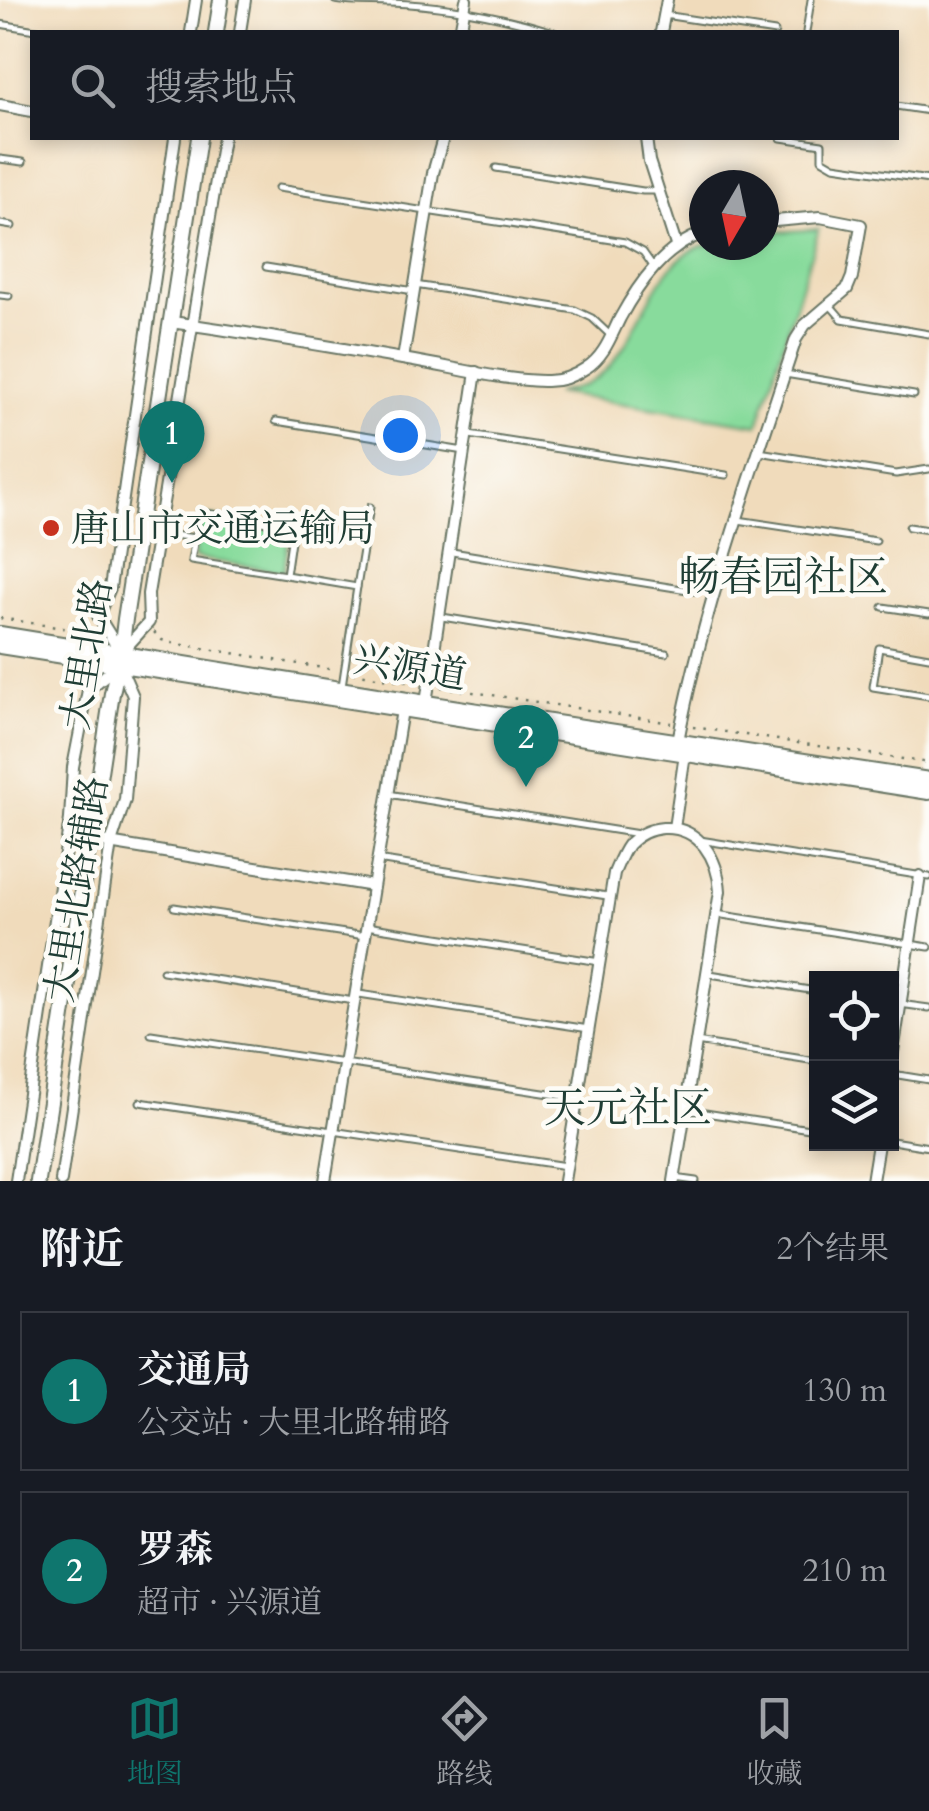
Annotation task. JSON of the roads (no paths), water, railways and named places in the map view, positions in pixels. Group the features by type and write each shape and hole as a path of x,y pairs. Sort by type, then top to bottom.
{"main road":[{"path":"216,30 221,0"},
{"name":"大里北路","path":"38,1181 199,140"},
{"name":"兴源道","path":"0,634 402,710 929,780"},
{"name":"兴源道","path":"0,646 342,689 929,792"}],"street":[{"path":"191,30 196,0"},
{"path":"240,30 245,0"},
{"path":"662,30 667,0"},
{"path":"0,106 30,110"},
{"name":"大里北路辅路","path":"60,1181 111,843 125,800 133,696 98,616 110,588 175,140"},
{"path":"159,532 223,140"},
{"path":"402,359 442,140"},
{"path":"646,140 676,246"},
{"path":"674,828 682,725 690,679 758,452 796,339 805,325 847,289 861,225 820,217 779,221"},
{"path":"171,322 543,381 573,376 592,366 630,300 676,246 689,240"},
{"path":"426,703 476,372"},
{"name":"大里北路辅路","path":"16,1181 70,818 73,767 88,690 120,659 149,622 148,594 159,532"},
{"path":"326,1181 402,710"},
{"path":"564,1181 614,874 629,844 657,828 674,828 699,840 708,850 719,876 720,891 674,1179"},
{"path":"90,840 373,886"},
{"path":"899,990 925,876"},
{"path":"872,1181 877,1151"}],"lane":[{"path":"335,0 464,6 547,30"},
{"path":"806,30 811,0"},
{"path":"664,15 762,30"},
{"path":"0,24 36,30"},
{"path":"899,106 929,111"},
{"path":"822,141 822,159 834,166 929,180"},
{"path":"0,158 23,162"},
{"path":"496,168 658,191"},
{"path":"278,188 625,242 643,252 654,269"},
{"path":"0,224 12,226"},
{"path":"266,267 575,310 592,318 611,336"},
{"path":"0,295 9,296"},
{"path":"830,305 842,319 929,334"},
{"path":"785,374 914,395"},
{"path":"276,421 464,451"},
{"path":"466,434 726,475"},
{"path":"758,452 896,474 929,469"},
{"path":"342,689 370,507"},
{"path":"286,575 293,526 199,512 191,560 358,587"},
{"path":"738,520 876,542"},
{"path":"909,527 929,530"},
{"path":"159,532 195,538"},
{"path":"449,552 694,592"},
{"path":"883,607 929,614"},
{"path":"439,616 666,653"},
{"path":"929,657 879,648 873,687 929,696"},
{"path":"388,794 642,834"},
{"path":"699,840 925,876"},
{"path":"377,860 610,896"},
{"path":"174,906 600,962"},
{"path":"716,914 929,948"},
{"path":"163,971 588,1029"},
{"path":"706,974 809,990"},
{"path":"899,1003 929,1008"},
{"path":"151,1034 577,1098"},
{"path":"696,1042 810,1061"},
{"path":"899,1075 929,1080"},
{"path":"140,1102 566,1166"},
{"path":"685,1110 809,1129"},
{"path":"899,1142 929,1147"},
{"path":"674,1179 696,1181"}],"place":[{"name":"交通局","path":"172,483"},
{"name":"唐山市交通运输局","path":"51,528"},
{"name":"罗森","path":"526,787"}],"district":[{"name":"畅春园社区","path":"783,576"},
{"name":"天元社区","path":"628,1107"}]}
